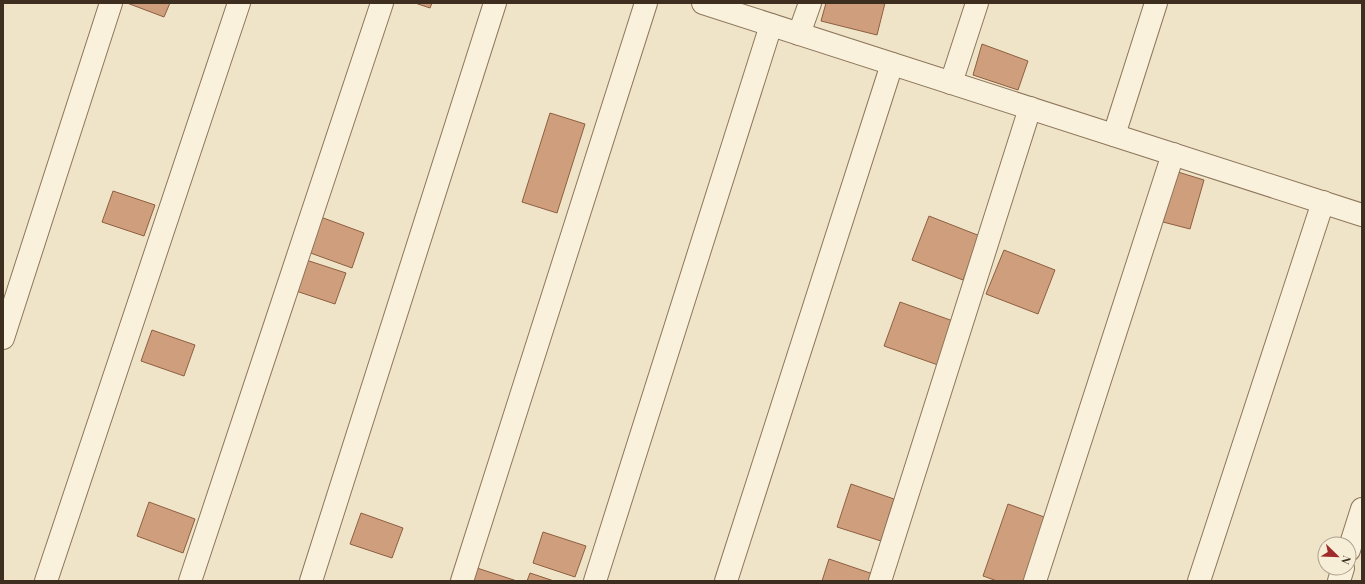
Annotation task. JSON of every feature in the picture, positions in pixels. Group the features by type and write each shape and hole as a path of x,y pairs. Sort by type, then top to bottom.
{"street":[{"path":"3,338 111,3"},
{"path":"46,581 239,3"},
{"path":"190,581 382,3"},
{"path":"311,581 495,3"},
{"path":"462,581 646,3"},
{"path":"703,3 1362,215"},
{"path":"799,34 810,3"},
{"path":"951,83 977,3"},
{"path":"1114,135 1156,3"},
{"path":"595,581 771,25"},
{"path":"726,581 892,64"},
{"path":"880,581 1030,108"},
{"path":"1035,581 1173,154"},
{"path":"1199,581 1323,202"},
{"path":"1353,536 1362,509"}],"building":[{"path":"127,3 170,3 164,17"},
{"path":"415,3 432,3 430,8"},
{"path":"826,3 885,3 877,35 821,21"},
{"path":"982,44 1028,61 1018,90 973,75"},
{"path":"550,113 585,124 557,213 522,202"},
{"path":"1178,172 1204,180 1190,229 1163,222"},
{"path":"113,191 155,205 144,236 102,222"},
{"path":"318,216 364,233 352,268 305,251"},
{"path":"929,216 980,236 963,280 912,260"},
{"path":"1004,250 1055,270 1038,314 986,294"},
{"path":"303,259 346,273 335,304 293,290"},
{"path":"900,302 953,321 938,365 884,346"},
{"path":"152,330 195,345 184,376 141,361"},
{"path":"851,484 894,499 881,541 837,527"},
{"path":"149,502 195,519 183,553 137,536"},
{"path":"1008,504 1047,518 1025,581 997,581 983,576"},
{"path":"361,513 403,528 392,558 350,544"},
{"path":"543,532 586,546 575,577 533,563"},
{"path":"829,559 873,574 870,581 822,581"},
{"path":"477,568 517,581 472,581"},
{"path":"530,573 554,581 527,581"}]}
